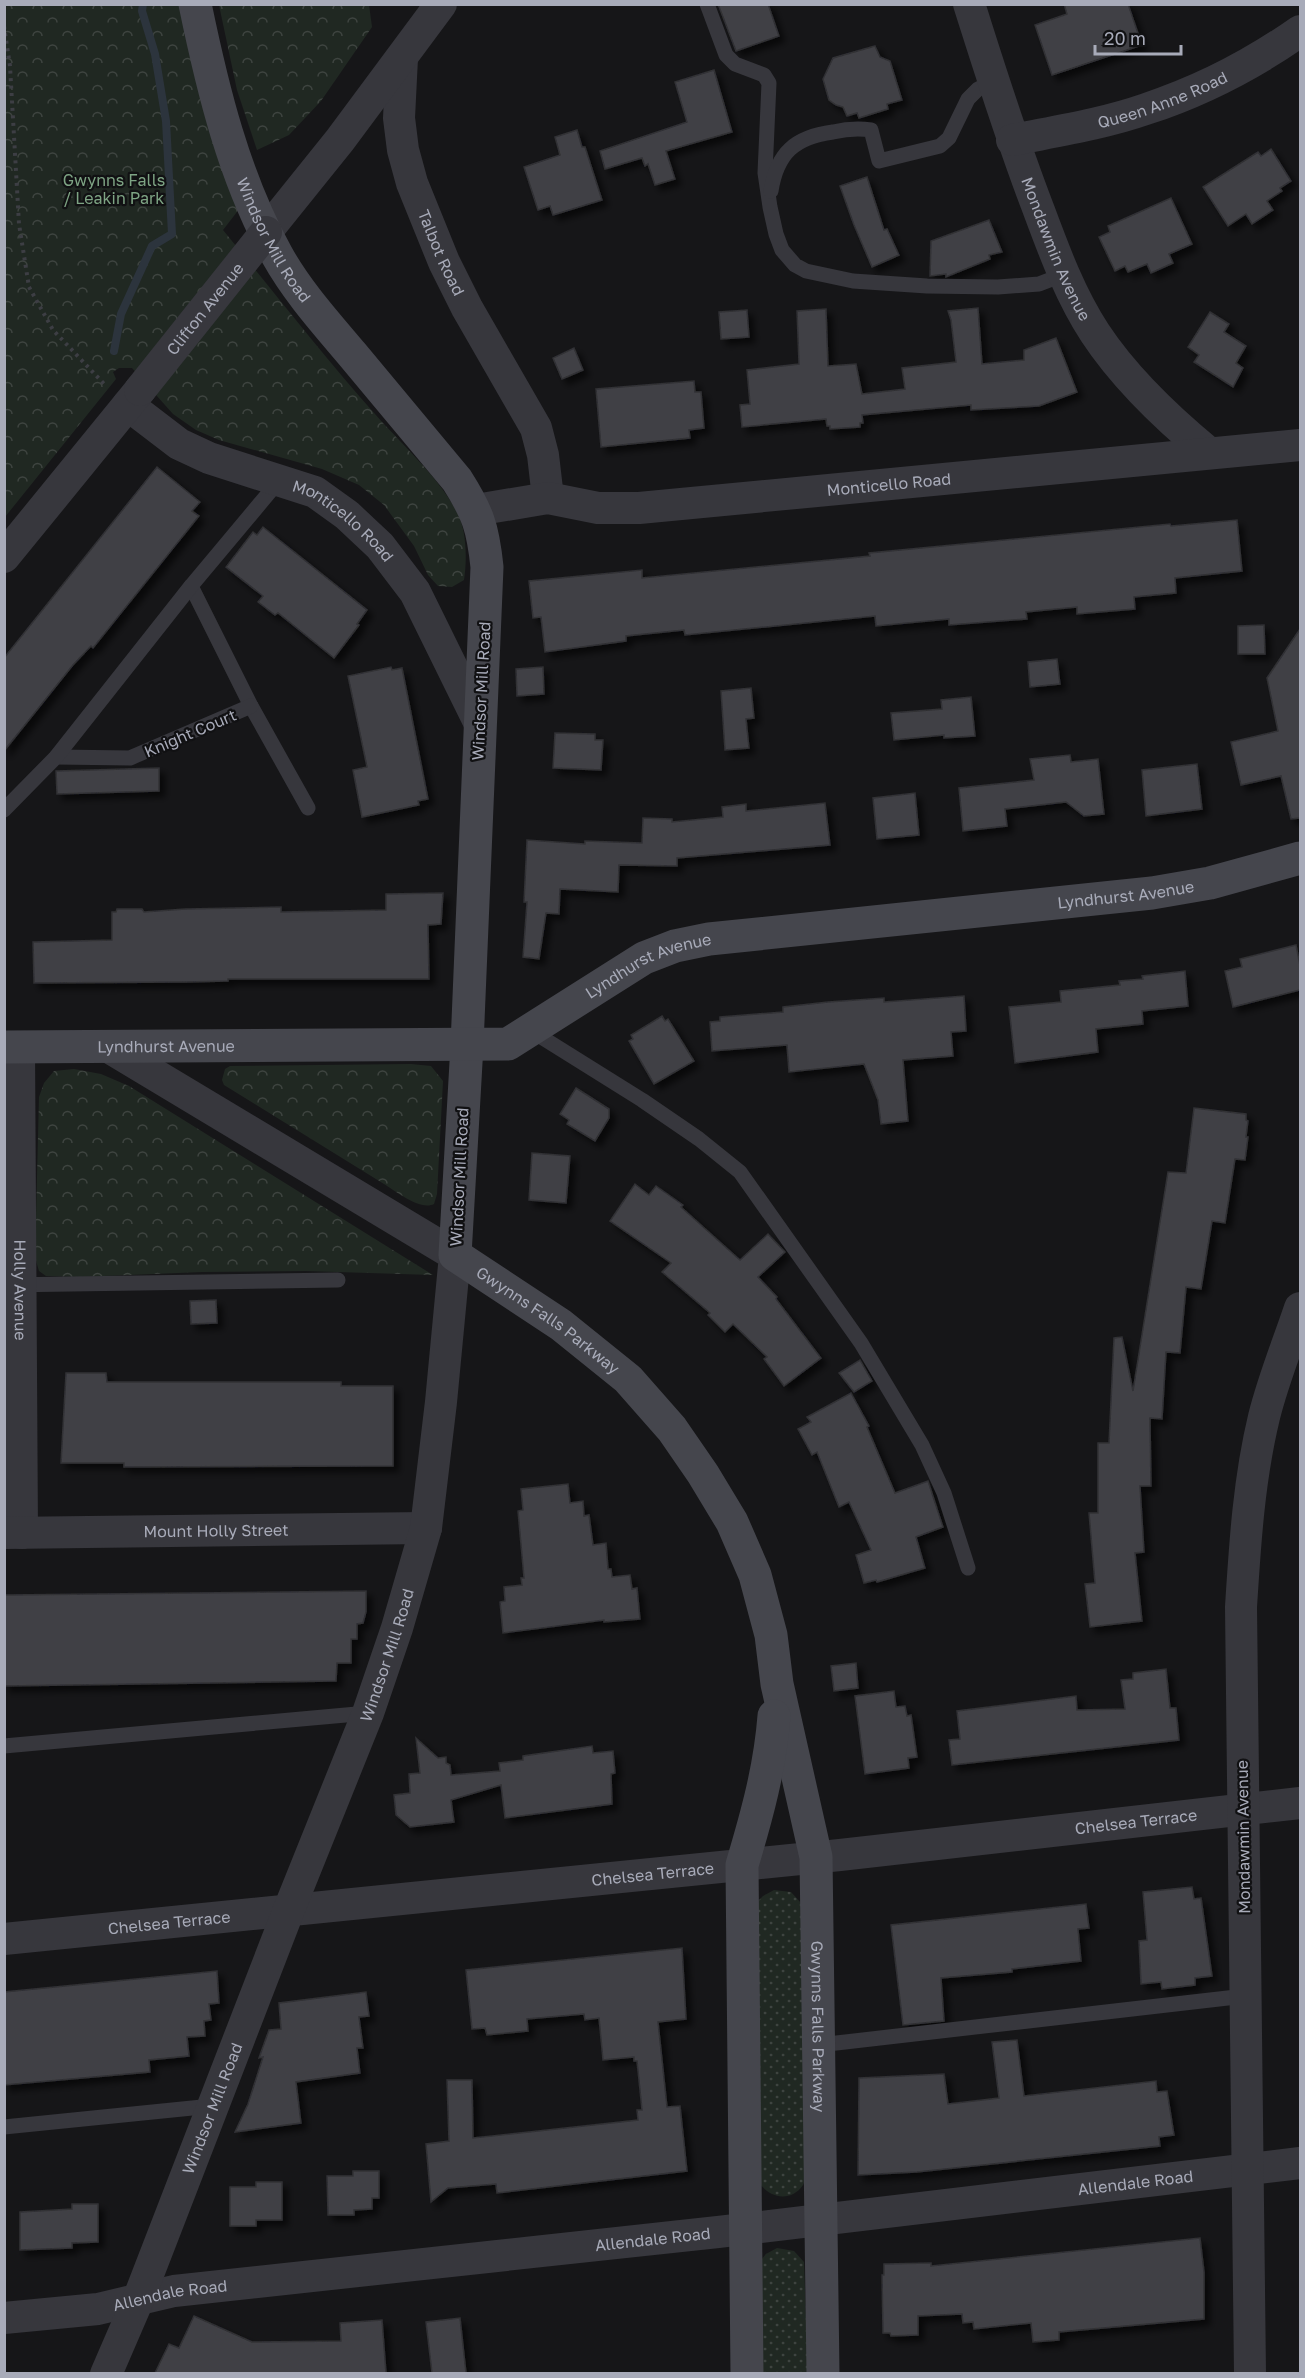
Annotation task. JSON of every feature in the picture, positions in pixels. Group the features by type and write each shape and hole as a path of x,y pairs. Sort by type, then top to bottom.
{"main road":[{"name":"Windsor Mill Road","path":"195,4 207,63 226,134 252,202 278,256 308,302 458,480 476,510 484,541 488,567 479,722 467,1045 455,1255"},
{"name":"Lyndhurst Avenue","path":"11,1047 508,1044 644,958 686,944 708,939 1152,892 1210,883 1300,858"},
{"name":"Gwynns Falls Parkway","path":"455,1255 561,1325 628,1379 672,1429 704,1474 732,1522 755,1575 771,1635 777,1684 816,1857 823,2373"},
{"name":"Gwynns Falls Parkway","path":"747,2373 742,1865 760,1803 771,1753 777,1684"}],"street":[{"path":"402,58 441,4"},
{"name":"Mondawmin Avenue","path":"969,4 1012,140 1065,274 1096,334 1174,424 1208,452"},
{"name":"Queen Anne Road","path":"1012,140 1084,126 1145,110 1208,85 1274,49 1300,31"},
{"name":"Clifton Avenue","path":"4,557 340,140 402,58"},
{"name":"Talbot Road","path":"402,58 399,118 403,150 412,183 444,262 467,308 536,428 543,455 548,498"},
{"name":"Monticello Road","path":"134,397 179,444 209,458 315,492 347,515 380,546 415,592 479,722"},
{"name":"Monticello Road","path":"476,510 548,498 598,508 639,508 1300,445"},
{"name":"Gwynns Falls Parkway","path":"107,1046 455,1255"},
{"name":"Holly Avenue","path":"11,1047 13,1533"},
{"name":"Windsor Mill Road","path":"106,2373 138,2300 288,1912 368,1713 397,1628 426,1528 455,1255"},
{"name":"Mondawmin Avenue","path":"1250,2373 1241,1607 1245,1540 1253,1470 1265,1414 1300,1308"},
{"name":"Mount Holly Street","path":"13,1533 426,1528"},
{"name":"Chelsea Terrace","path":"4,1940 742,1865 1300,1803"},
{"name":"Allendale Road","path":"4,2318 98,2309 174,2291 745,2229 1300,2163"}],"lane":[{"path":"707,4 726,55 735,64 764,75 769,83 765,172 769,201 782,250 795,265 806,271 827,276 896,285 998,287 1039,284 1065,274"},
{"path":"769,201 773,177 780,162 790,148 800,141 818,134 871,130 879,161 940,146 949,138 968,99 978,89 993,81"},
{"path":"4,810 56,757 191,586 278,482"},
{"path":"191,586 251,706 308,808"},
{"name":"Knight Court","path":"56,757 130,758 251,706"},
{"path":"530,1030 642,1100 699,1139 740,1172 861,1343 922,1445 944,1493 968,1568"},
{"path":"12,1285 338,1280"},
{"path":"4,1746 368,1713"},
{"path":"819,2046 1245,1996"},
{"path":"4,2127 212,2106"}],"path":[{"path":"4,26 10,66 20,224 28,286 53,330 89,369 134,397"}],"green space":[{"name":"Gwynns Falls / Leakin Park","path":"5,5 180,5 240,208 223,230 336,369 449,498 457,512 464,537 466,555 464,580 452,587 438,586 428,575 414,546 384,505 359,485 322,469 219,440 196,430 173,414 132,368 119,368 113,372 116,379 5,517"},
{"path":"219,5 369,5 372,27 321,101 289,135 257,150 237,90"},
{"path":"411,1064 431,1066 443,1081 437,1194 434,1204 428,1205 415,1203 401,1195 224,1085 222,1080 225,1069 230,1066"},
{"path":"74,1069 101,1074 129,1086 433,1275 306,1271 46,1276 39,1271 35,1257 39,1097 44,1083 54,1071"},
{"path":"774,1890 791,1892 801,1903 808,2171 798,2191 786,2196 768,2192 759,2182 758,1901"},
{"path":"777,2248 794,2251 804,2262 808,2373 760,2374 761,2260"}],"building":[{"path":"718,4 768,4 779,36 736,51"},
{"path":"1064,4 1128,4 1142,45 1052,75 1035,25 1067,14"},
{"path":"875,46 880,57 890,61 902,100 887,104 888,109 859,118 857,113 847,116 843,107 829,100 823,79 833,58"},
{"path":"714,70 732,132 666,151 675,179 655,185 648,164 645,166 642,158 605,169 600,151 687,122 675,82"},
{"path":"577,130 582,147 585,147 602,200 553,215 550,206 538,210 524,167 560,155 555,137"},
{"path":"1271,149 1291,181 1280,188 1282,191 1267,201 1273,210 1252,224 1246,214 1228,226 1203,187 1258,152 1261,156"},
{"path":"867,177 884,230 887,229 899,255 872,267 840,186"},
{"path":"1171,198 1192,244 1169,254 1173,263 1151,273 1147,264 1128,272 1125,266 1115,271 1099,237 1110,232 1108,226"},
{"path":"989,220 1002,252 989,255 990,259 946,277 946,274 930,276 931,241"},
{"path":"978,308 982,364 1024,360 1024,350 1056,338 1077,392 1039,406 971,410 971,405 862,415 863,423 860,423 860,427 830,429 826,419 742,427 740,405 750,404 747,370 799,364 797,311 826,309 828,366 856,364 862,394 905,389 902,368 956,362 948,311"},
{"path":"747,310 749,337 721,339 719,312"},
{"path":"1210,312 1229,324 1224,332 1246,346 1236,363 1243,368 1233,387 1194,362 1199,355 1188,347"},
{"path":"574,348 583,370 562,379 553,358"},
{"path":"694,381 695,392 701,392 704,428 689,430 690,438 601,447 596,389"},
{"path":"157,467 200,502 192,511 199,516 93,648 91,646 73,665 4,751 4,658"},
{"path":"1237,520 1242,571 1175,578 1176,593 1134,597 1135,609 1077,614 1077,607 1026,612 1027,619 949,625 949,619 876,626 875,616 685,635 684,630 626,636 626,641 545,652 541,617 533,618 529,581 642,570 642,578 870,556 869,553 1170,524 1171,526"},
{"path":"263,527 367,610 357,624 359,625 334,658 278,613 275,615 258,602 263,596 226,567 253,532 257,535"},
{"path":"1264,625 1265,654 1238,654 1238,626"},
{"path":"1300,629 1300,818 1291,819 1281,776 1241,785 1231,742 1278,731 1267,678"},
{"path":"1057,659 1060,684 1030,687 1028,662"},
{"path":"391,667 392,670 402,668 428,799 418,801 419,805 362,817 353,770 367,767 348,676"},
{"path":"543,667 544,694 517,696 516,669"},
{"path":"751,688 754,718 746,719 749,748 725,750 721,691"},
{"path":"971,697 975,736 944,738 944,735 894,740 891,713 942,709 941,700"},
{"path":"555,733 595,734 595,740 603,740 601,770 553,768"},
{"path":"1070,755 1071,762 1098,759 1104,814 1084,816 1066,802 1005,809 1007,826 963,831 959,788 1034,780 1030,759"},
{"path":"1197,764 1202,809 1146,816 1142,770"},
{"path":"159,768 159,791 57,794 56,771"},
{"path":"915,793 919,835 877,839 873,798"},
{"path":"825,803 830,845 677,858 677,866 619,865 618,892 560,889 559,914 546,913 539,959 523,957 527,902 524,902 527,840 585,844 585,841 642,843 643,818 672,819 672,822 723,817 722,807 746,804 746,811"},
{"path":"443,893 441,924 428,925 429,979 228,979 228,981 187,982 34,983 33,942 112,940 112,912 116,912 117,909 142,909 144,912 281,907 281,912 386,910 386,894"},
{"path":"1296,945 1300,965 1300,990 1233,1007 1225,971 1242,967 1240,959"},
{"path":"1185,971 1188,1006 1142,1011 1143,1024 1096,1029 1098,1052 1015,1063 1009,1007 1061,1002 1060,991 1120,985 1119,981 1143,979 1142,976"},
{"path":"964,996 966,1031 951,1032 953,1056 903,1060 908,1121 881,1124 878,1100 864,1064 789,1072 787,1045 712,1051 710,1022 720,1021 720,1017 783,1012 783,1007 828,1002 884,998 884,1002"},
{"path":"662,1016 665,1021 668,1019 694,1061 654,1084 629,1041 633,1039 631,1035"},
{"path":"576,1088 609,1109 609,1118 595,1141 567,1124 569,1120 560,1114"},
{"path":"1194,1108 1246,1114 1248,1121 1246,1137 1248,1137 1245,1160 1235,1159 1225,1223 1212,1221 1201,1289 1186,1287 1180,1353 1166,1352 1162,1419 1150,1418 1151,1486 1140,1486 1144,1552 1135,1553 1142,1621 1090,1627 1085,1584 1095,1583 1089,1513 1098,1513 1098,1443 1109,1443 1114,1338 1122,1337 1133,1391 1168,1172 1186,1173"},
{"path":"532,1153 570,1156 566,1203 529,1200"},
{"path":"635,1184 649,1195 656,1186 683,1205 681,1207 740,1260 768,1234 785,1252 758,1277 777,1297 776,1299 821,1358 784,1386 764,1359 767,1357 733,1324 725,1332 708,1315 710,1313 662,1272 671,1263 610,1221"},
{"path":"216,1300 217,1323 191,1324 190,1301"},
{"path":"860,1360 872,1381 854,1392 839,1373"},
{"path":"66,1373 106,1373 107,1382 341,1382 341,1386 393,1386 393,1466 124,1467 124,1463 61,1463"},
{"path":"851,1393 869,1426 867,1427 895,1493 928,1481 943,1527 916,1537 925,1568 877,1582 876,1580 864,1583 856,1555 871,1550 849,1502 839,1507 817,1452 812,1455 798,1429 811,1422 807,1417"},
{"path":"568,1484 570,1503 583,1501 584,1516 589,1515 593,1545 606,1543 608,1569 611,1569 612,1577 630,1575 632,1589 637,1588 640,1619 604,1622 604,1620 503,1633 500,1602 505,1601 504,1587 522,1585 521,1578 524,1578 518,1511 523,1510 521,1489"},
{"path":"366,1591 366,1612 363,1623 357,1624 357,1639 351,1639 351,1663 337,1663 336,1681 4,1686 4,1595"},
{"path":"856,1663 858,1688 834,1691 831,1666"},
{"path":"1166,1669 1170,1708 1176,1708 1179,1740 952,1765 949,1740 960,1739 957,1711 1076,1696 1077,1710 1125,1709 1121,1680 1133,1679 1133,1673"},
{"path":"894,1691 896,1707 905,1706 907,1716 911,1715 917,1757 908,1758 909,1768 865,1774 855,1696"},
{"path":"416,1738 438,1758 446,1757 451,1775 500,1771 499,1763 523,1760 523,1756 592,1746 593,1753 613,1751 615,1773 611,1774 612,1804 505,1818 501,1785 451,1800 454,1822 410,1827 396,1815 394,1795 410,1793 409,1774 420,1773"},
{"path":"1192,1887 1194,1899 1201,1898 1212,1976 1195,1978 1195,1985 1162,1989 1161,1982 1141,1984 1139,1941 1147,1940 1143,1892"},
{"path":"1086,1904 1089,1928 1078,1929 1081,1961 1012,1969 1012,1972 941,1978 944,2021 903,2025 891,1925"},
{"path":"682,1948 686,2019 658,2022 667,2107 680,2106 687,2171 497,2193 496,2184 448,2188 431,2202 426,2144 449,2141 447,2080 472,2080 473,2138 638,2120 637,2110 642,2110 637,2061 634,2061 634,2057 603,2060 599,2018 585,2020 584,2014 527,2019 528,2031 487,2035 485,2028 472,2029 466,1970"},
{"path":"217,1971 219,2003 209,2004 211,2020 204,2021 205,2036 187,2037 189,2056 149,2060 150,2072 4,2085 4,1992"},
{"path":"366,1992 369,2016 359,2017 363,2048 357,2048 360,2073 296,2082 301,2123 235,2132 248,2104 263,2057 259,2058 269,2030 281,2029 279,2003"},
{"path":"1017,2040 1024,2096 1156,2081 1157,2092 1167,2091 1174,2135 1159,2137 1160,2146 917,2172 858,2175 859,2078 944,2074 948,2104 999,2098 992,2042"},
{"path":"353,2171 379,2171 379,2198 372,2198 372,2209 354,2210 354,2215 328,2215 327,2176 353,2176"},
{"path":"256,2182 282,2182 282,2220 256,2220 256,2226 230,2226 230,2187 256,2187"},
{"path":"72,2204 98,2204 98,2242 72,2243 72,2248 20,2250 20,2212 72,2209"},
{"path":"1200,2238 1204,2272 1204,2319 1059,2332 1059,2340 1033,2342 1031,2323 974,2329 973,2322 963,2323 962,2314 918,2316 918,2335 891,2336 890,2333 883,2333 882,2275 884,2275 884,2264 931,2263 931,2266"},
{"path":"194,2316 252,2342 341,2341 340,2323 382,2320 386,2373 155,2373 169,2344 179,2348"},
{"path":"460,2318 466,2373 432,2373 426,2322"}],"waterway":[{"path":"114,351 121,314 152,246 172,234 166,121 155,54 142,11 143,4"}]}
